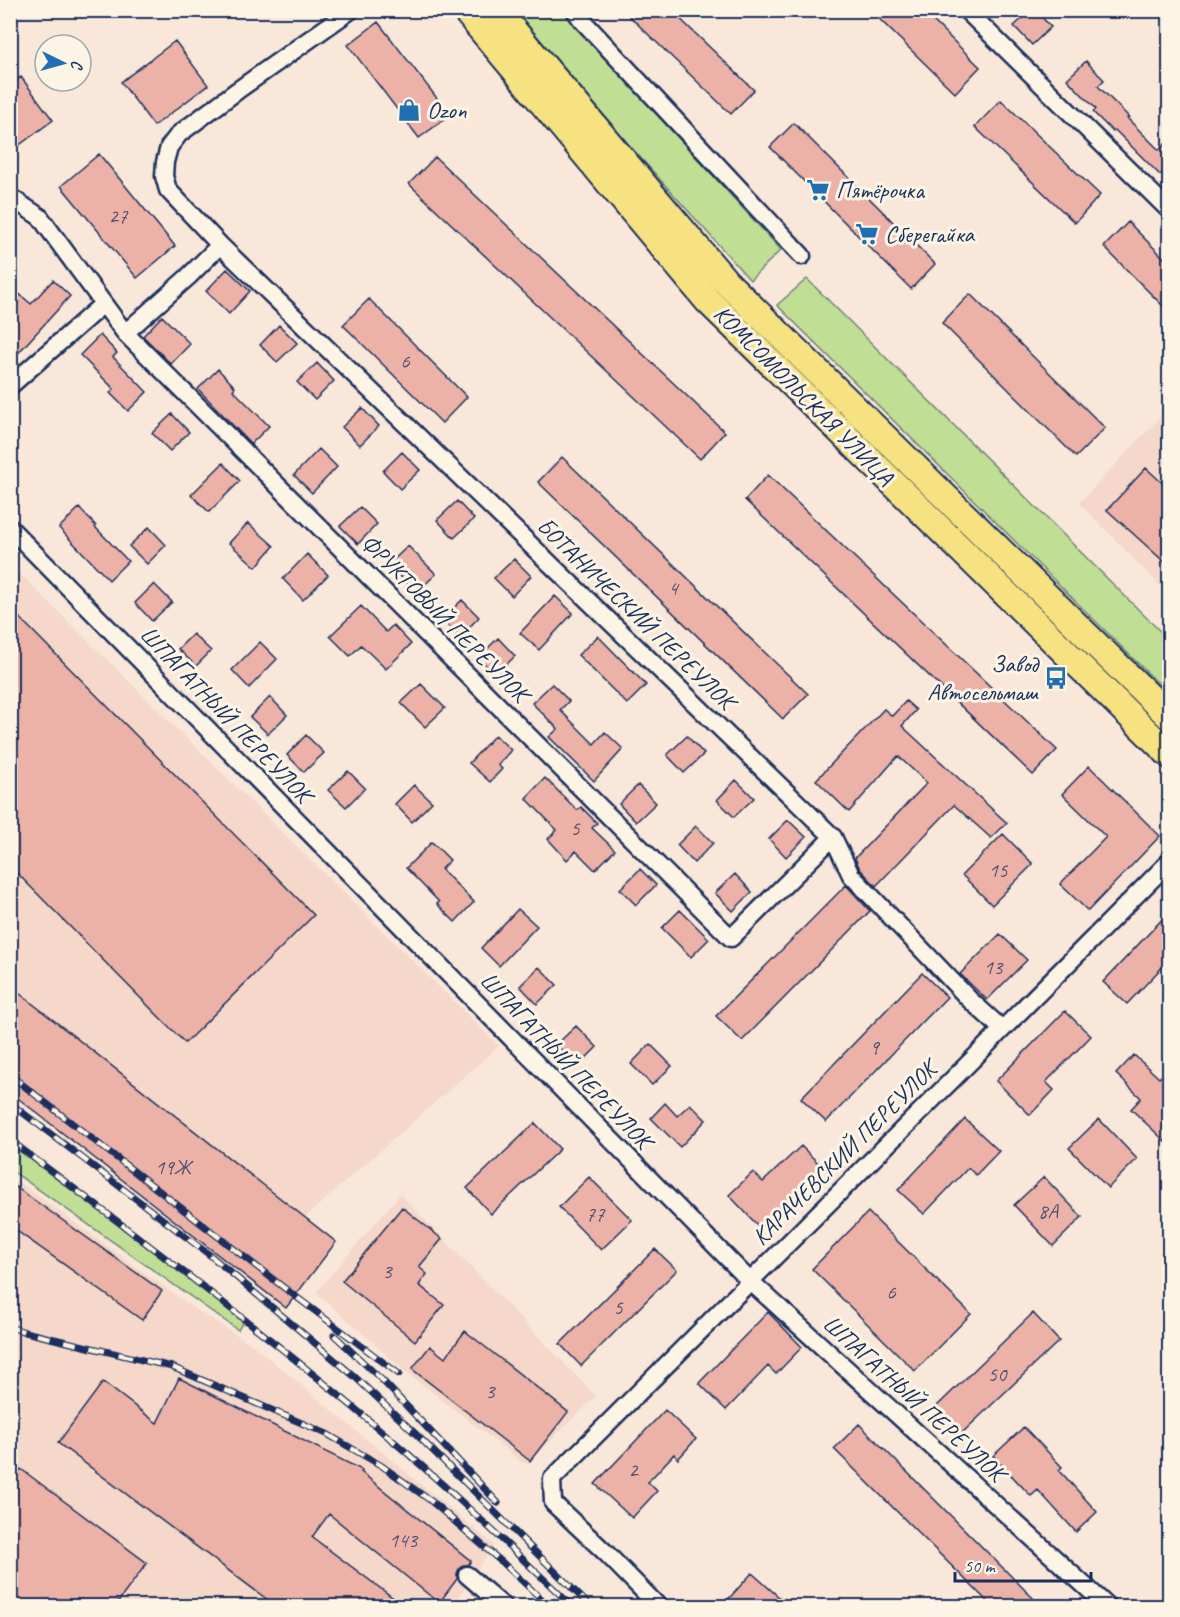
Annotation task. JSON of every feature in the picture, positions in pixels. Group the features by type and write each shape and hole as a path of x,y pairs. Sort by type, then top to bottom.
{"main road":[{"name":"КОМСОМОЛЬСКАЯ УЛИЦА","path":"465,10 707,300 1170,754"},
{"name":"КОМСОМОЛЬСКАЯ УЛИЦА","path":"496,10 726,282 1170,717"}],"street":[{"name":"БОТАНИЧЕСКИЙ ПЕРЕУЛОК","path":"351,10 180,134 169,147 165,162 164,176 168,190 220,245 833,837 851,875 970,1000 1002,1029"},
{"path":"575,10 802,256"},
{"path":"966,10 1170,211"},
{"name":"ФРУКТОВЫЙ ПЕРЕУЛОК","path":"10,197 40,216 125,333 731,938 833,837"},
{"path":"125,333 220,245"},
{"path":"10,386 103,304"},
{"name":"ШПАГАТНЫЙ ПЕРЕУЛОК","path":"10,528 750,1281 1107,1606"},
{"name":"КАРАЧЕВСКИЙ ПЕРЕУЛОК","path":"658,1606 553,1503 552,1479 1170,861"},
{"path":"467,1575 503,1606"}],"shaded area":[{"path":"1169,408 1169,595 1079,503"},
{"path":"10,564 499,1046 260,1257 11,1067"},
{"path":"10,1176 195,1309 253,1345 494,1545 453,1606 11,1606"},
{"path":"400,1194 596,1396 526,1465 408,1374 316,1292"}],"green space":[{"path":"516,11 562,11 781,250 750,280 631,147"},
{"path":"807,279 1169,640 1169,694 777,305"},
{"path":"11,1145 245,1319 238,1330 11,1170"}],"building":[{"path":"623,10 671,10 754,90 731,114"},
{"path":"870,10 922,10 980,67 955,93"},
{"path":"1016,10 1035,10 1051,27 1032,45 1014,26 1023,18"},
{"path":"378,22 450,115 419,138 348,45"},
{"path":"175,41 208,85 154,126 121,82"},
{"path":"1086,61 1104,80 1098,86 1159,150 1170,139 1170,166 1160,175 1115,130 1113,132 1093,112 1096,109 1067,79"},
{"path":"21,77 53,120 10,152 10,84"},
{"path":"1001,100 1100,195 1075,223 975,127"},
{"path":"794,123 935,264 911,289 770,147"},
{"path":"99,154 175,246 137,278 61,186"},
{"path":"435,157 725,432 700,459 409,184"},
{"path":"1128,222 1170,264 1170,313 1104,247"},
{"path":"227,269 250,291 229,314 206,291"},
{"path":"53,280 70,296 10,362 10,286 31,304"},
{"path":"970,294 1105,428 1076,457 942,323"},
{"path":"369,299 467,397 442,423 343,325"},
{"path":"162,316 190,344 171,364 143,336"},
{"path":"279,325 297,343 277,362 260,345"},
{"path":"100,335 117,353 113,357 147,392 128,411 110,393 114,389 80,355"},
{"path":"317,363 334,381 315,400 297,382"},
{"path":"218,369 235,387 233,390 269,426 251,444 198,389"},
{"path":"362,408 379,426 360,445 342,427"},
{"path":"172,414 189,432 170,451 152,433"},
{"path":"319,449 337,467 312,493 294,475"},
{"path":"402,452 420,470 400,489 383,471"},
{"path":"562,457 808,694 783,719 538,482"},
{"path":"223,463 240,481 209,512 191,495"},
{"path":"1146,468 1170,490 1170,567 1107,510"},
{"path":"768,475 1057,750 1033,775 745,500"},
{"path":"457,501 474,519 454,538 437,520"},
{"path":"360,507 377,524 358,544 340,526"},
{"path":"79,508 128,561 109,580 59,528"},
{"path":"248,523 274,546 256,567 229,543"},
{"path":"149,527 166,545 147,564 129,546"},
{"path":"408,546 436,574 416,593 389,564"},
{"path":"307,554 328,575 303,600 283,579"},
{"path":"514,559 531,576 512,596 494,578"},
{"path":"154,584 172,602 152,621 135,603"},
{"path":"555,596 573,613 539,650 520,633"},
{"path":"462,600 479,617 460,637 442,619"},
{"path":"361,606 386,632 393,625 411,644 386,669 361,645 350,656 330,636"},
{"path":"10,608 314,915 185,1043 10,866"},
{"path":"193,634 211,651 196,666 178,649"},
{"path":"598,636 646,685 627,704 578,655"},
{"path":"498,638 515,656 496,675 478,658"},
{"path":"260,642 277,659 249,688 232,670"},
{"path":"421,684 445,708 425,727 401,703"},
{"path":"552,684 569,701 560,710 594,744 605,732 623,749 594,781 549,737 558,729 532,703"},
{"path":"270,697 287,715 268,734 250,717"},
{"path":"906,701 916,710 902,726 1007,823 991,838 954,805 876,886 860,869 855,858 927,783 898,756 849,812 816,780 884,709 892,716"},
{"path":"306,735 324,753 304,772 287,755"},
{"path":"495,735 511,750 498,765 502,769 490,782 469,763"},
{"path":"687,736 704,754 684,773 667,755"},
{"path":"1089,766 1160,836 1088,911 1060,884 1106,837 1062,794"},
{"path":"348,771 365,788 346,807 328,790"},
{"path":"545,778 577,810 581,807 597,823 592,828 615,850 595,870 576,851 567,860 548,839 557,830 526,798"},
{"path":"736,780 754,798 734,817 717,800"},
{"path":"414,785 432,802 412,822 395,804"},
{"path":"638,785 656,803 636,822 619,804"},
{"path":"788,820 806,837 786,857 769,839"},
{"path":"696,826 713,843 694,863 677,845"},
{"path":"1003,834 1033,864 992,905 962,875"},
{"path":"432,842 450,860 441,869 474,902 455,922 406,868"},
{"path":"640,869 656,885 636,905 620,889"},
{"path":"735,874 752,892 733,911 715,893"},
{"path":"846,885 870,911 742,1041 716,1016"},
{"path":"518,909 537,926 499,966 481,948"},
{"path":"680,910 709,939 691,957 662,928"},
{"path":"1170,911 1170,959 1127,1004 1103,982"},
{"path":"1000,934 1027,960 987,1000 960,974"},
{"path":"539,967 557,985 537,1004 520,986"},
{"path":"922,973 947,997 826,1122 801,1098"},
{"path":"10,986 336,1242 286,1308 10,1092"},
{"path":"1065,1011 1091,1036 1046,1082 1054,1090 1030,1115 996,1081"},
{"path":"576,1026 597,1047 578,1066 556,1045"},
{"path":"650,1044 672,1066 652,1085 631,1064"},
{"path":"1134,1055 1159,1078 1170,1068 1170,1146 1131,1109 1141,1098 1116,1074"},
{"path":"665,1103 677,1116 690,1104 706,1120 680,1147 651,1118"},
{"path":"965,1119 999,1151 976,1175 968,1168 924,1214 898,1190"},
{"path":"1099,1119 1137,1159 1108,1188 1069,1148"},
{"path":"535,1123 560,1149 491,1214 467,1188"},
{"path":"801,1146 822,1167 760,1228 729,1195 753,1172 763,1182"},
{"path":"589,1177 632,1220 601,1250 559,1207"},
{"path":"1044,1177 1082,1217 1053,1246 1014,1205"},
{"path":"10,1183 162,1291 142,1320 10,1226"},
{"path":"402,1207 442,1239 419,1267 427,1274 419,1285 444,1305 415,1341 342,1281"},
{"path":"868,1212 971,1314 915,1371 812,1269"},
{"path":"655,1249 677,1270 581,1366 560,1344"},
{"path":"768,1312 802,1347 776,1374 768,1366 726,1410 699,1383"},
{"path":"1033,1313 1059,1341 961,1434 936,1407"},
{"path":"465,1331 568,1412 530,1461 412,1369 430,1346 445,1358"},
{"path":"179,1378 362,1470 361,1472 471,1561 459,1569 457,1579 439,1603 329,1514 312,1537 404,1606 276,1606 58,1443 103,1382 157,1423"},
{"path":"665,1410 696,1439 678,1459 674,1454 648,1482 657,1491 632,1518 595,1484"},
{"path":"859,1424 1041,1606 992,1606 834,1449"},
{"path":"1024,1427 1062,1467 1059,1470 1097,1512 1076,1532 1038,1490 1031,1496 993,1456"},
{"path":"21,1469 147,1563 115,1606 10,1606 10,1483"},
{"path":"752,1573 789,1606 722,1606"}],"railway":[{"path":"10,1075 399,1374"},
{"path":"10,1103 211,1256 354,1376 590,1606"},
{"path":"10,1140 200,1284 385,1434 572,1606"},
{"path":"10,1327 172,1367 327,1434 382,1466 431,1501 549,1606"},
{"path":"334,1335 382,1380 498,1503"}],"place":[{"name":"Ozon","path":"409,110"},
{"name":"Пятёрочка","path":"818,190"},
{"name":"Сберегайка","path":"867,234"},
{"name":"Завод Автосельмаш","path":"1056,678"}]}
